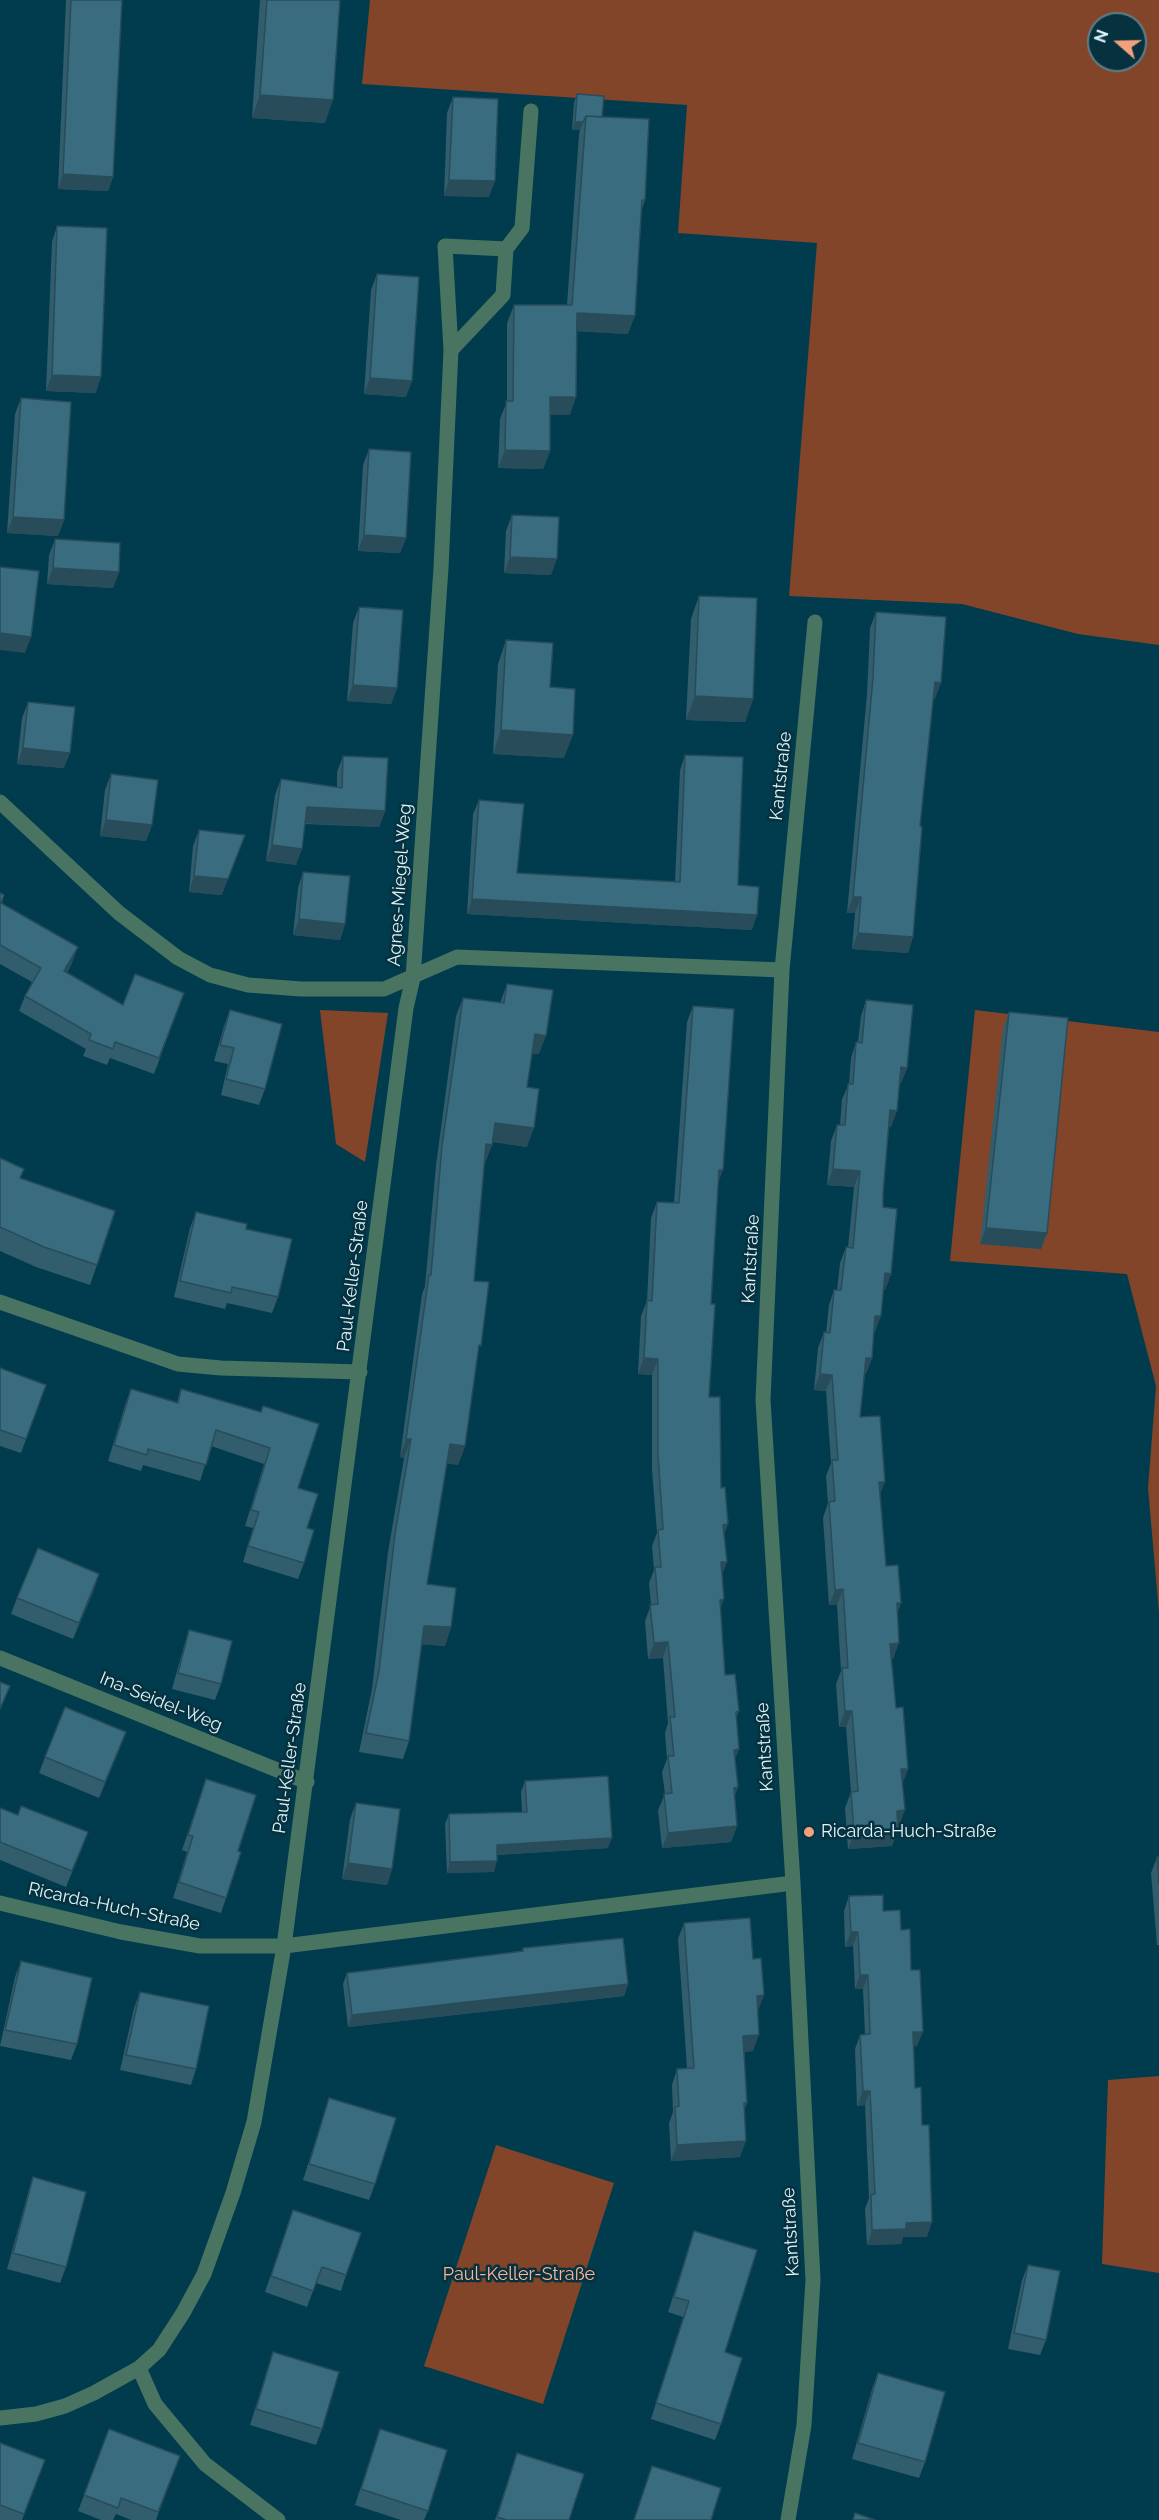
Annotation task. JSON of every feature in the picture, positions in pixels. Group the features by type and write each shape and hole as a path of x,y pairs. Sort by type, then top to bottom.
{"street":[{"path":"451,350 503,295 506,249 522,228 531,111"},
{"name":"Agnes-Miegel-Weg","path":"0,802 119,913 178,958 210,975 248,986 338,990 384,990 413,978 441,568 451,350 445,246 506,249"},
{"name":"Kantstraße","path":"788,2520 804,2426 813,2280 793,1883 764,1400 782,970 815,622"},
{"path":"413,978 457,957 782,970"},
{"name":"Paul-Keller-Straße","path":"0,2418 36,2414 65,2406 139,2368 159,2350 183,2313 204,2274 233,2193 254,2122 284,1946 307,1782 406,1008 413,978"},
{"path":"0,1302 178,1364 221,1368 360,1372"},
{"name":"Ina-Seidel-Weg","path":"0,1658 307,1782"},
{"name":"Ricarda-Huch-Straße","path":"0,1903 121,1932 201,1946 284,1946 793,1883"},
{"path":"139,2368 155,2404 205,2464 278,2520"}],"green space":[{"path":"370,0 1159,0 1159,645 1078,634 962,604 789,596 817,243 678,233 687,105 362,84"},
{"path":"320,1010 388,1013 365,1162 336,1144"},
{"path":"975,1010 1159,1032 1159,1613 1148,1488 1156,1386 1127,1274 950,1261"},
{"path":"1159,2076 1159,2273 1102,2264 1108,2080"},
{"name":"Paul-Keller-Straße","path":"496,2145 614,2183 543,2404 424,2366"}],"building":[{"path":"71,0 122,0 113,177 63,174"},
{"path":"267,0 340,0 333,100 260,95"},
{"path":"577,94 604,96 602,117 586,116 583,122 575,122"},
{"path":"453,97 498,99 495,181 449,180"},
{"path":"586,116 649,119 635,316 577,313 576,397 550,397 550,451 505,450 506,401 513,401 514,305 572,305"},
{"path":"57,226 107,228 101,377 52,375"},
{"path":"377,274 419,277 412,381 370,378"},
{"path":"21,398 71,402 64,520 13,517"},
{"path":"369,449 411,452 406,538 364,535"},
{"path":"512,515 559,517 557,559 510,557"},
{"path":"55,539 120,543 119,572 53,568"},
{"path":"0,567 39,571 31,637 0,633"},
{"path":"699,596 757,598 753,699 695,696"},
{"path":"359,607 403,610 397,688 353,685"},
{"path":"876,612 946,617 941,683 935,682 920,826 922,827 913,937 858,933 861,897 853,897 873,678"},
{"path":"506,640 553,643 550,687 575,689 573,735 501,730"},
{"path":"28,702 75,707 70,753 23,748"},
{"path":"685,755 743,757 738,885 759,887 757,915 472,899 479,800 524,804 517,873 680,882"},
{"path":"343,756 388,758 385,811 307,807 302,849 272,845 281,779 342,788"},
{"path":"111,774 158,780 152,825 106,820"},
{"path":"199,830 245,835 228,879 194,876"},
{"path":"303,872 350,876 345,924 299,919"},
{"path":"0,893 4,895 1,903 78,947 64,971 123,1005 135,974 184,993 159,1058 115,1042 113,1049 89,1040 91,1034 25,996 41,968 0,945"},
{"path":"507,984 553,990 546,1036 535,1034 527,1087 539,1089 534,1128 495,1123 492,1145 486,1144 474,1281 489,1282 481,1346 479,1345 465,1446 450,1444 427,1584 456,1588 451,1627 424,1626 409,1741 366,1733 379,1671 395,1534 411,1439 406,1439 429,1275 431,1275 442,1146 463,998 504,1003"},
{"path":"866,1000 913,1005 907,1068 901,1067 897,1111 890,1110 883,1194 883,1207 897,1209 891,1274 885,1273 881,1316 875,1316 872,1358 866,1358 860,1417 880,1416 885,1482 879,1482 886,1566 898,1565 901,1603 897,1603 899,1643 890,1644 896,1708 903,1707 908,1769 901,1769 905,1810 897,1811 898,1830 854,1833 851,1792 858,1791 852,1711 845,1711 842,1668 848,1668 843,1589 835,1590 829,1502 835,1501 832,1460 838,1460 832,1375 820,1374 824,1332 830,1333 834,1290 841,1290 846,1247 853,1248 860,1171 833,1169 837,1125 845,1125 848,1084 853,1084 856,1042 862,1043"},
{"path":"693,1006 734,1009 723,1170 719,1170 711,1304 715,1304 709,1397 720,1397 721,1488 725,1487 728,1524 723,1525 727,1562 721,1562 724,1599 720,1600 725,1675 735,1674 739,1711 736,1712 739,1749 734,1750 738,1787 734,1788 737,1826 668,1833 664,1794 672,1793 668,1756 674,1756 670,1717 675,1717 668,1642 654,1643 650,1605 658,1604 655,1567 661,1567 658,1530 663,1529 658,1454 658,1359 644,1358 647,1300 652,1301 657,1202 679,1203"},
{"path":"230,1010 282,1024 265,1089 226,1079 234,1048 220,1045"},
{"path":"1009,1012 1068,1018 1047,1233 986,1228"},
{"path":"0,1158 24,1169 20,1178 115,1211 97,1265 44,1247 0,1227"},
{"path":"196,1212 247,1224 246,1229 292,1239 278,1297 232,1287 231,1293 180,1281"},
{"path":"0,1368 46,1385 26,1439 0,1430"},
{"path":"131,1389 178,1403 181,1389 261,1412 263,1406 319,1424 298,1488 318,1494 307,1528 314,1530 304,1563 248,1546 259,1512 251,1510 270,1448 216,1430 206,1465 148,1449 147,1455 114,1445"},
{"path":"38,1548 99,1574 79,1623 17,1598"},
{"path":"189,1630 232,1641 221,1684 178,1673"},
{"path":"0,1682 10,1686 0,1709"},
{"path":"65,1707 126,1732 105,1782 45,1757"},
{"path":"608,1776 612,1838 497,1845 497,1861 450,1862 449,1814 527,1812 525,1781"},
{"path":"206,1779 256,1795 226,1898 179,1882 193,1836 188,1835"},
{"path":"356,1803 400,1809 392,1869 348,1863"},
{"path":"21,1806 88,1832 72,1871 0,1842 0,1808 18,1815"},
{"path":"1157,1857 1159,1857 1159,1883"},
{"path":"883,1895 883,1911 900,1910 901,1930 910,1929 911,1970 920,1970 923,2032 913,2032 915,2088 921,2087 922,2125 929,2125 932,2222 906,2223 906,2229 872,2230 871,2195 875,2194 870,2091 863,2091 860,2035 870,2034 868,1975 860,1975 858,1932 851,1932 849,1896"},
{"path":"750,1918 753,1959 761,1958 764,1995 757,1996 759,2035 743,2036 747,2103 744,2103 746,2141 677,2145 675,2107 679,2106 677,2069 694,2068 684,1923"},
{"path":"623,1938 628,1984 352,2015 347,1973 523,1951 523,1948"},
{"path":"21,1961 92,1978 77,2044 5,2030"},
{"path":"140,1992 209,2006 196,2069 126,2055"},
{"path":"329,2098 396,2118 375,2184 309,2164"},
{"path":"33,2177 86,2192 66,2267 13,2253"},
{"path":"293,2210 361,2233 346,2275 322,2267 313,2291 271,2276"},
{"path":"694,2231 757,2250 725,2352 742,2358 721,2424 656,2403 689,2301 674,2297"},
{"path":"1028,2265 1060,2271 1046,2340 1014,2333"},
{"path":"273,2352 339,2372 322,2429 256,2409"},
{"path":"878,2373 945,2392 925,2462 858,2443"},
{"path":"109,2429 180,2456 158,2512 121,2498 118,2508 84,2495"},
{"path":"380,2429 447,2450 428,2511 361,2489"},
{"path":"0,2443 45,2460 24,2514 0,2505"},
{"path":"517,2453 584,2474 569,2520 507,2520 497,2517"},
{"path":"652,2466 721,2488 711,2520 634,2520"},
{"path":"855,2513 875,2520 853,2520"}],"place":[{"name":"Ricarda-Huch-Straße","path":"809,1832"}]}
